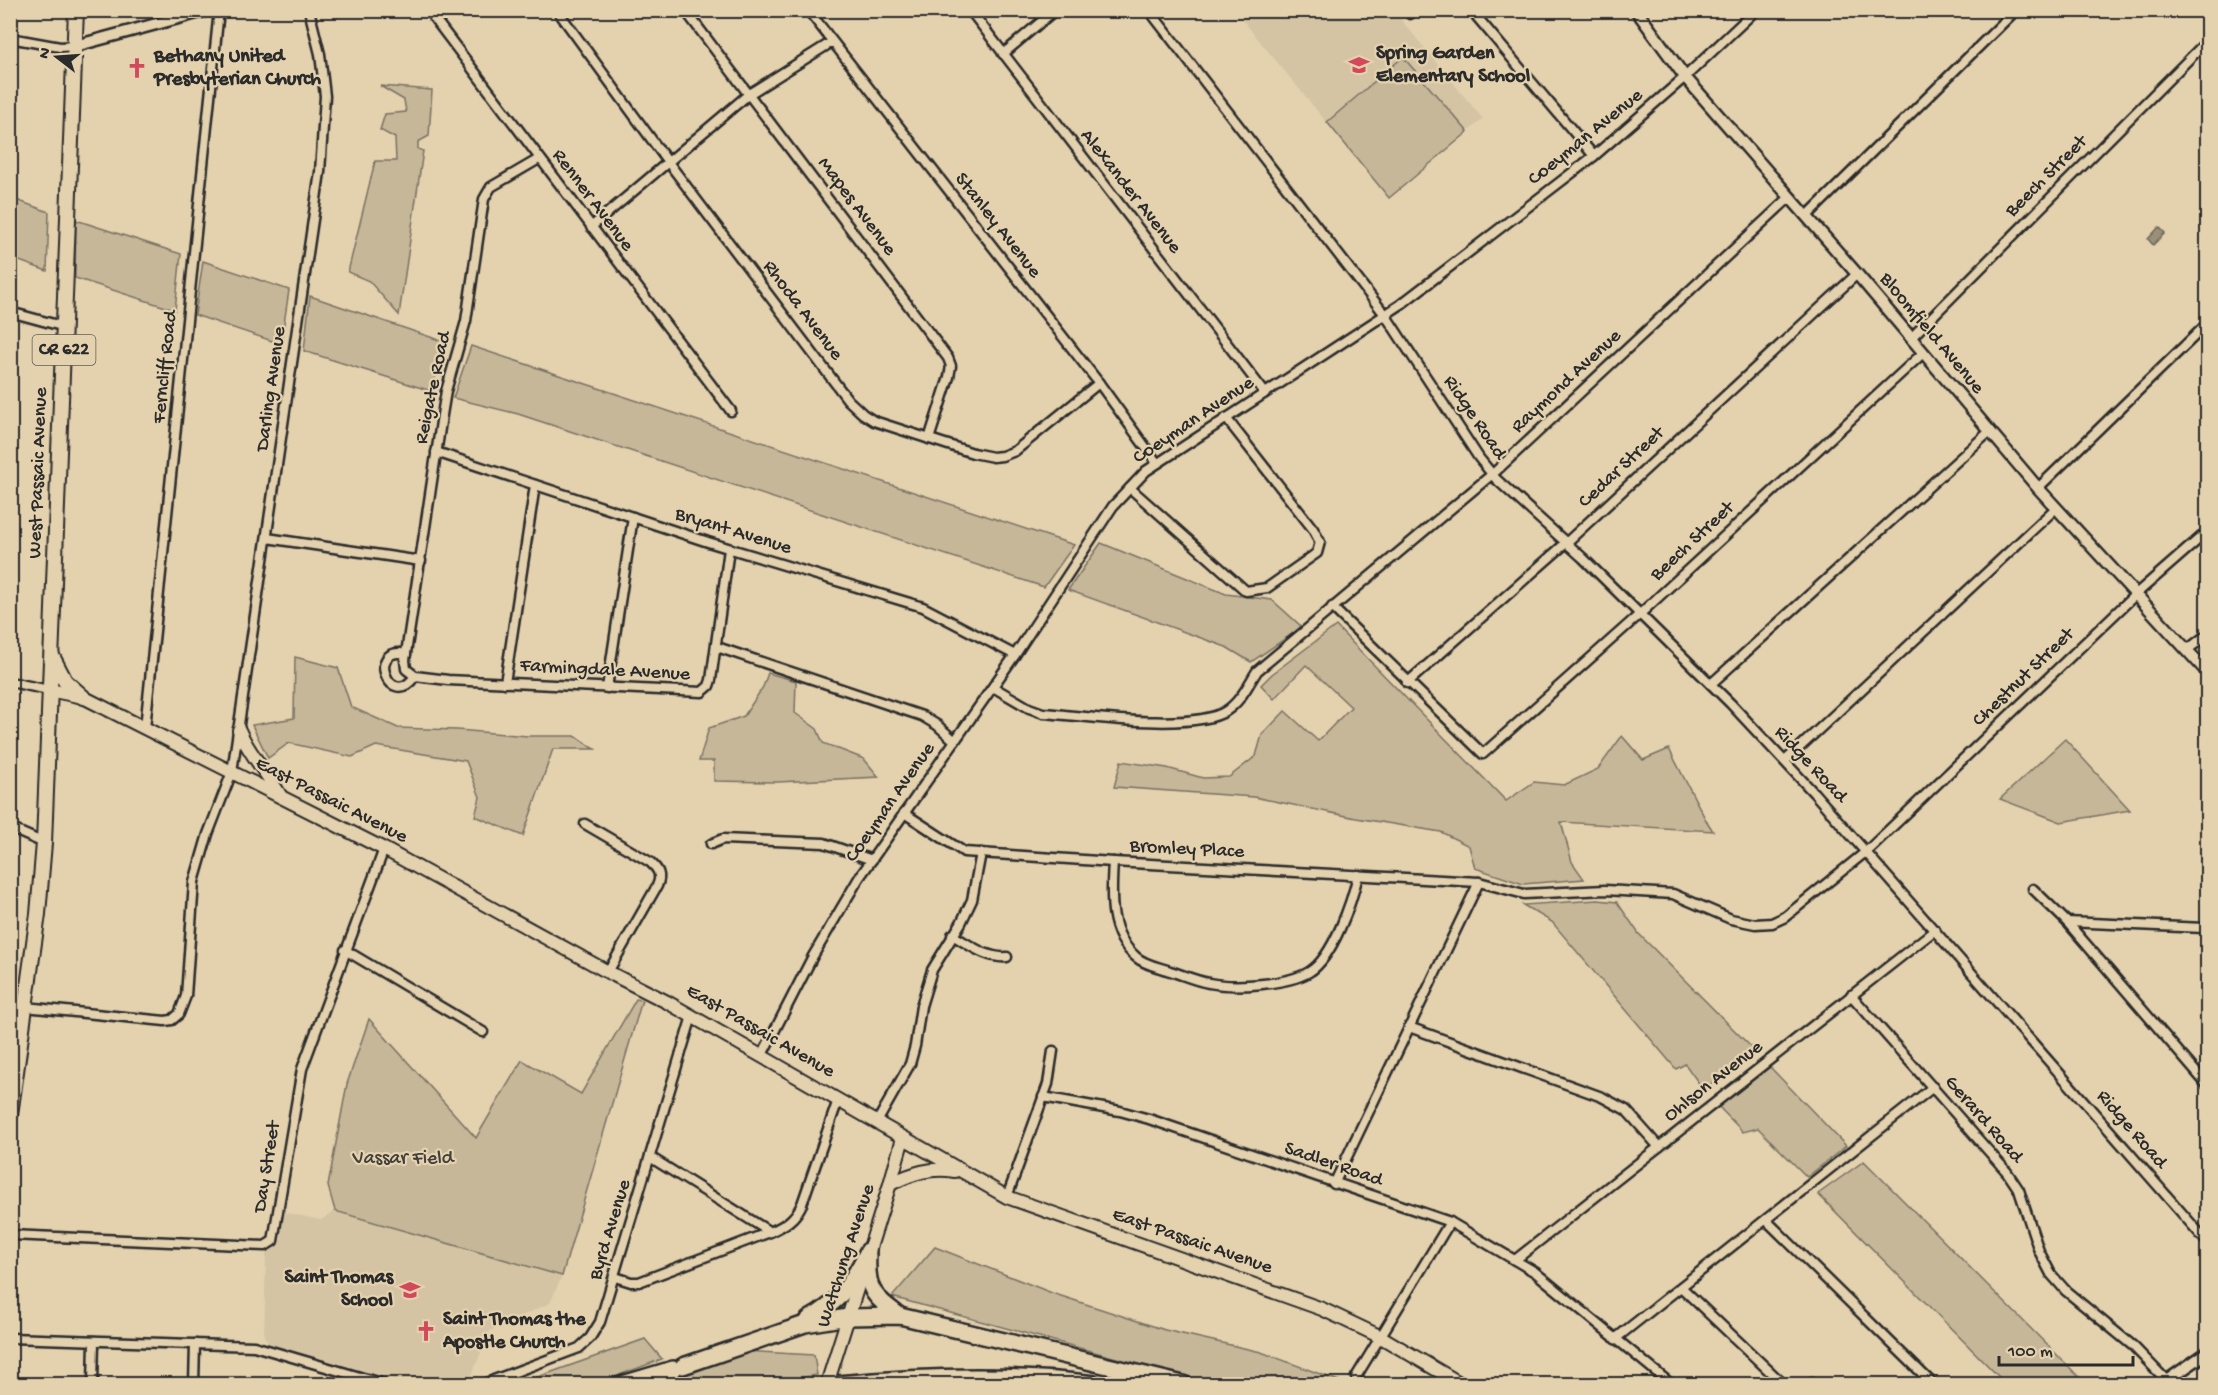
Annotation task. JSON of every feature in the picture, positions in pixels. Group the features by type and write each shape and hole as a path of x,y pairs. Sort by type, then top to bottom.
{"highway":[{"path":"868,1251 869,1285 880,1301 900,1316"},
{"path":"623,1384 792,1327 826,1309 837,1300 868,1251"},
{"path":"792,1327 848,1317 900,1316 1183,1384"},
{"path":"837,1384 950,1377 1017,1378 1095,1384"}],"main road":[{"name":"West Passaic Avenue","path":"10,1115 38,914 44,843 76,10"},
{"path":"51,655 65,681 83,697"},
{"name":"East Passaic Avenue","path":"50,690 83,697 384,849 692,1016 1007,1197 1311,1305 1381,1337 1461,1384"},
{"path":"239,730 245,745 267,773 280,796"},
{"name":"Watchung Avenue","path":"827,1384 891,1184 903,1138"},
{"path":"891,1184 930,1169 954,1170 968,1175"}],"street":[{"path":"10,38 60,47 75,46 208,10"},
{"name":"Ferncliff Road","path":"145,728 219,10"},
{"name":"Darling Avenue","path":"25,1007 165,1021 172,1020 179,1014 186,996 194,882 208,834 232,772 320,172 325,96 321,54 309,10"},
{"name":"Renner Avenue","path":"428,10 731,411"},
{"name":"Rhoda Avenue","path":"557,10 668,162 848,400 862,414 874,421 973,453 993,457 1002,456 1015,451 1099,383"},
{"name":"Mapes Avenue","path":"685,10 948,358 951,366 949,377 929,439"},
{"name":"Stanley Avenue","path":"808,10 1099,383 1157,464"},
{"name":"Alexander Avenue","path":"970,10 1265,393"},
{"path":"1003,54 1055,10"},
{"name":"Ridge Road","path":"1149,10 1385,314 1479,458 1492,474 1640,614 1785,761 2208,1243"},
{"name":"Bloomfield Avenue","path":"1636,10 1685,76 1857,274 1989,432 2208,673"},
{"name":"Coeyman Avenue","path":"760,1057 813,956 859,878 1016,655 1113,506 1146,471 1385,314 1594,156 1756,10"},
{"path":"1807,216 2016,10"},
{"path":"1472,11 1594,156"},
{"name":"Beech Street","path":"1911,338 2208,40"},
{"path":"591,227 749,94 832,42"},
{"name":"Reigate Road","path":"406,654 446,391 466,321 484,199 491,187 539,159"},
{"name":"Raymond Avenue","path":"993,687 1029,708 1043,713 1172,722 1199,719 1225,712 1242,697 1257,671 1492,474 1790,197"},
{"name":"Cedar Street","path":"1407,683 1566,543 1857,274"},
{"path":"10,312 65,327"},
{"path":"2038,488 2208,323"},
{"name":"Beech Street","path":"1407,683 1483,754 1640,614 1923,353"},
{"path":"1130,488 1246,591 1267,588 1317,553 1320,542 1313,529 1226,418"},
{"path":"1710,684 1989,432"},
{"name":"Bryant Avenue","path":"436,452 729,549 923,607 1016,655"},
{"path":"505,683 535,484"},
{"path":"1785,761 2056,508"},
{"path":"607,688 633,517"},
{"name":"Chestnut Street","path":"1479,882 1524,894 1605,890 1672,894 1731,919 1755,924 1772,923 1802,906 1866,852 2136,594 2208,531"},
{"path":"267,538 421,561"},
{"name":"Farmingdale Avenue","path":"416,676 505,683 702,692 709,686 717,647 729,549"},
{"path":"1332,608 1407,683"},
{"path":"2187,650 2208,634"},
{"path":"717,647 930,719 955,741"},
{"path":"396,653 406,654 406,669 416,676 402,686 392,684 386,678 383,668 387,658 396,653"},
{"path":"10,682 50,690"},
{"name":"Bromley Place","path":"904,813 964,852 1479,882"},
{"path":"585,824 650,862 657,868 659,874 657,886 608,972"},
{"path":"10,828 44,843"},
{"path":"711,844 723,839 824,843 872,860"},
{"name":"Day Street","path":"10,1235 261,1246 273,1241 302,1069 384,849"},
{"path":"877,1122 910,1064 921,1006 932,970 972,900 981,853"},
{"path":"1113,862 1111,902 1113,912 1120,933 1137,957 1150,964 1209,983 1229,985 1270,983 1310,972 1341,928 1358,875"},
{"path":"1334,1184 1479,882"},
{"path":"2033,889 2067,922 2208,1086"},
{"path":"2067,922 2204,928 2208,931"},
{"name":"Ohlson Avenue","path":"1515,1260 1935,930"},
{"path":"952,936 989,956 1007,957"},
{"path":"345,950 483,1032"},
{"name":"Gerard Road","path":"1851,995 2007,1172 2019,1190 2039,1251 2051,1274 2066,1291 2133,1346 2164,1383"},
{"name":"Byrd Avenue","path":"483,1384 579,1348 590,1338 600,1322 692,1016"},
{"path":"1409,1027 1602,1097 1626,1110 1659,1147"},
{"path":"1007,1197 1043,1097 1053,1062 1053,1051"},
{"path":"1615,1339 1933,1087"},
{"name":"Sadler Road","path":"1043,1097 1120,1111 1149,1119 1450,1222 1535,1272 1671,1384"},
{"path":"615,1277 639,1282 770,1232 789,1222 796,1216 838,1100"},
{"path":"650,1157 770,1232"},
{"path":"1766,1220 1933,1384"},
{"path":"1356,1377 1450,1222"},
{"path":"1681,1287 1784,1384"},
{"path":"10,1338 254,1346 384,1384"},
{"path":"93,1384 94,1341"},
{"path":"194,1384 195,1344"},
{"path":"2164,1383 2208,1352"}],"shaded area":[{"name":"Spring Garden Elementary School","path":"1235,11 1394,11 1483,119 1389,198"},
{"path":"2159,227 2165,233 2153,245 2148,239"},
{"name":"Saint Thomas School","path":"335,1211 562,1276 550,1303 490,1331 468,1384 412,1384 270,1344 264,1337 266,1253 278,1246 281,1239 282,1212 321,1220"}],"green space":[{"path":"1403,57 1468,132 1389,198 1327,122"},
{"path":"380,86 432,90 429,136 418,142 418,149 423,151 399,315 369,281 348,272 375,161 396,161 395,138 380,130 385,114 406,112 404,100"},
{"path":"11,198 49,212 47,271 11,258"},
{"path":"76,220 181,254 175,310 75,278"},
{"path":"203,261 289,290 281,344 195,315"},
{"path":"310,296 445,342 431,391 304,351"},
{"path":"471,346 1074,545 1044,587 518,414 453,398"},
{"path":"1101,543 1226,594 1272,600 1302,627 1251,662 1226,647 1068,590"},
{"path":"1336,626 1506,801 1534,782 1564,785 1598,769 1622,736 1643,760 1669,749 1713,831 1561,822 1572,862 1584,879 1523,884 1475,868 1469,846 1441,832 1356,818 1254,797 1114,787 1121,761 1167,768 1203,778 1229,777 1256,756 1262,735 1285,711 1318,741 1351,707 1306,665 1274,699 1261,685 1272,674"},
{"path":"295,657 338,668 351,707 398,728 528,736 575,736 595,749 553,749 523,836 475,816 480,797 466,761 376,746 352,757 289,743 268,758 252,725 294,718"},
{"path":"768,673 796,681 795,713 817,729 823,743 864,759 879,777 777,782 714,781 714,761 699,761 709,728 744,716 763,687"},
{"path":"2065,739 2130,810 2061,822 2000,799"},
{"path":"1598,900 1617,902 1639,934 1756,1052 1703,1089 1685,1064 1676,1069 1552,922 1523,905"},
{"name":"Vassar Field","path":"636,999 642,1000 562,1276 335,1211 328,1186 347,1084 369,1019 476,1138 522,1060 581,1094"},
{"path":"1770,1067 1846,1146 1807,1177 1758,1128 1743,1132 1719,1107"},
{"path":"1864,1161 2086,1384 2006,1384 1818,1194"},
{"path":"935,1247 1052,1293 1165,1330 1261,1352 1347,1384 1212,1384 892,1297"},
{"path":"645,1339 662,1359 596,1384 518,1384"},
{"path":"742,1351 814,1355 817,1375 760,1384 643,1384"}],"place":[{"name":"Spring Garden Elementary School","path":"1359,65"},
{"name":"Bethany United Presbyterian Church","path":"137,68"},
{"name":"Saint Thomas School","path":"410,1290"},
{"name":"Saint Thomas the Apostle Church","path":"426,1331"}]}
